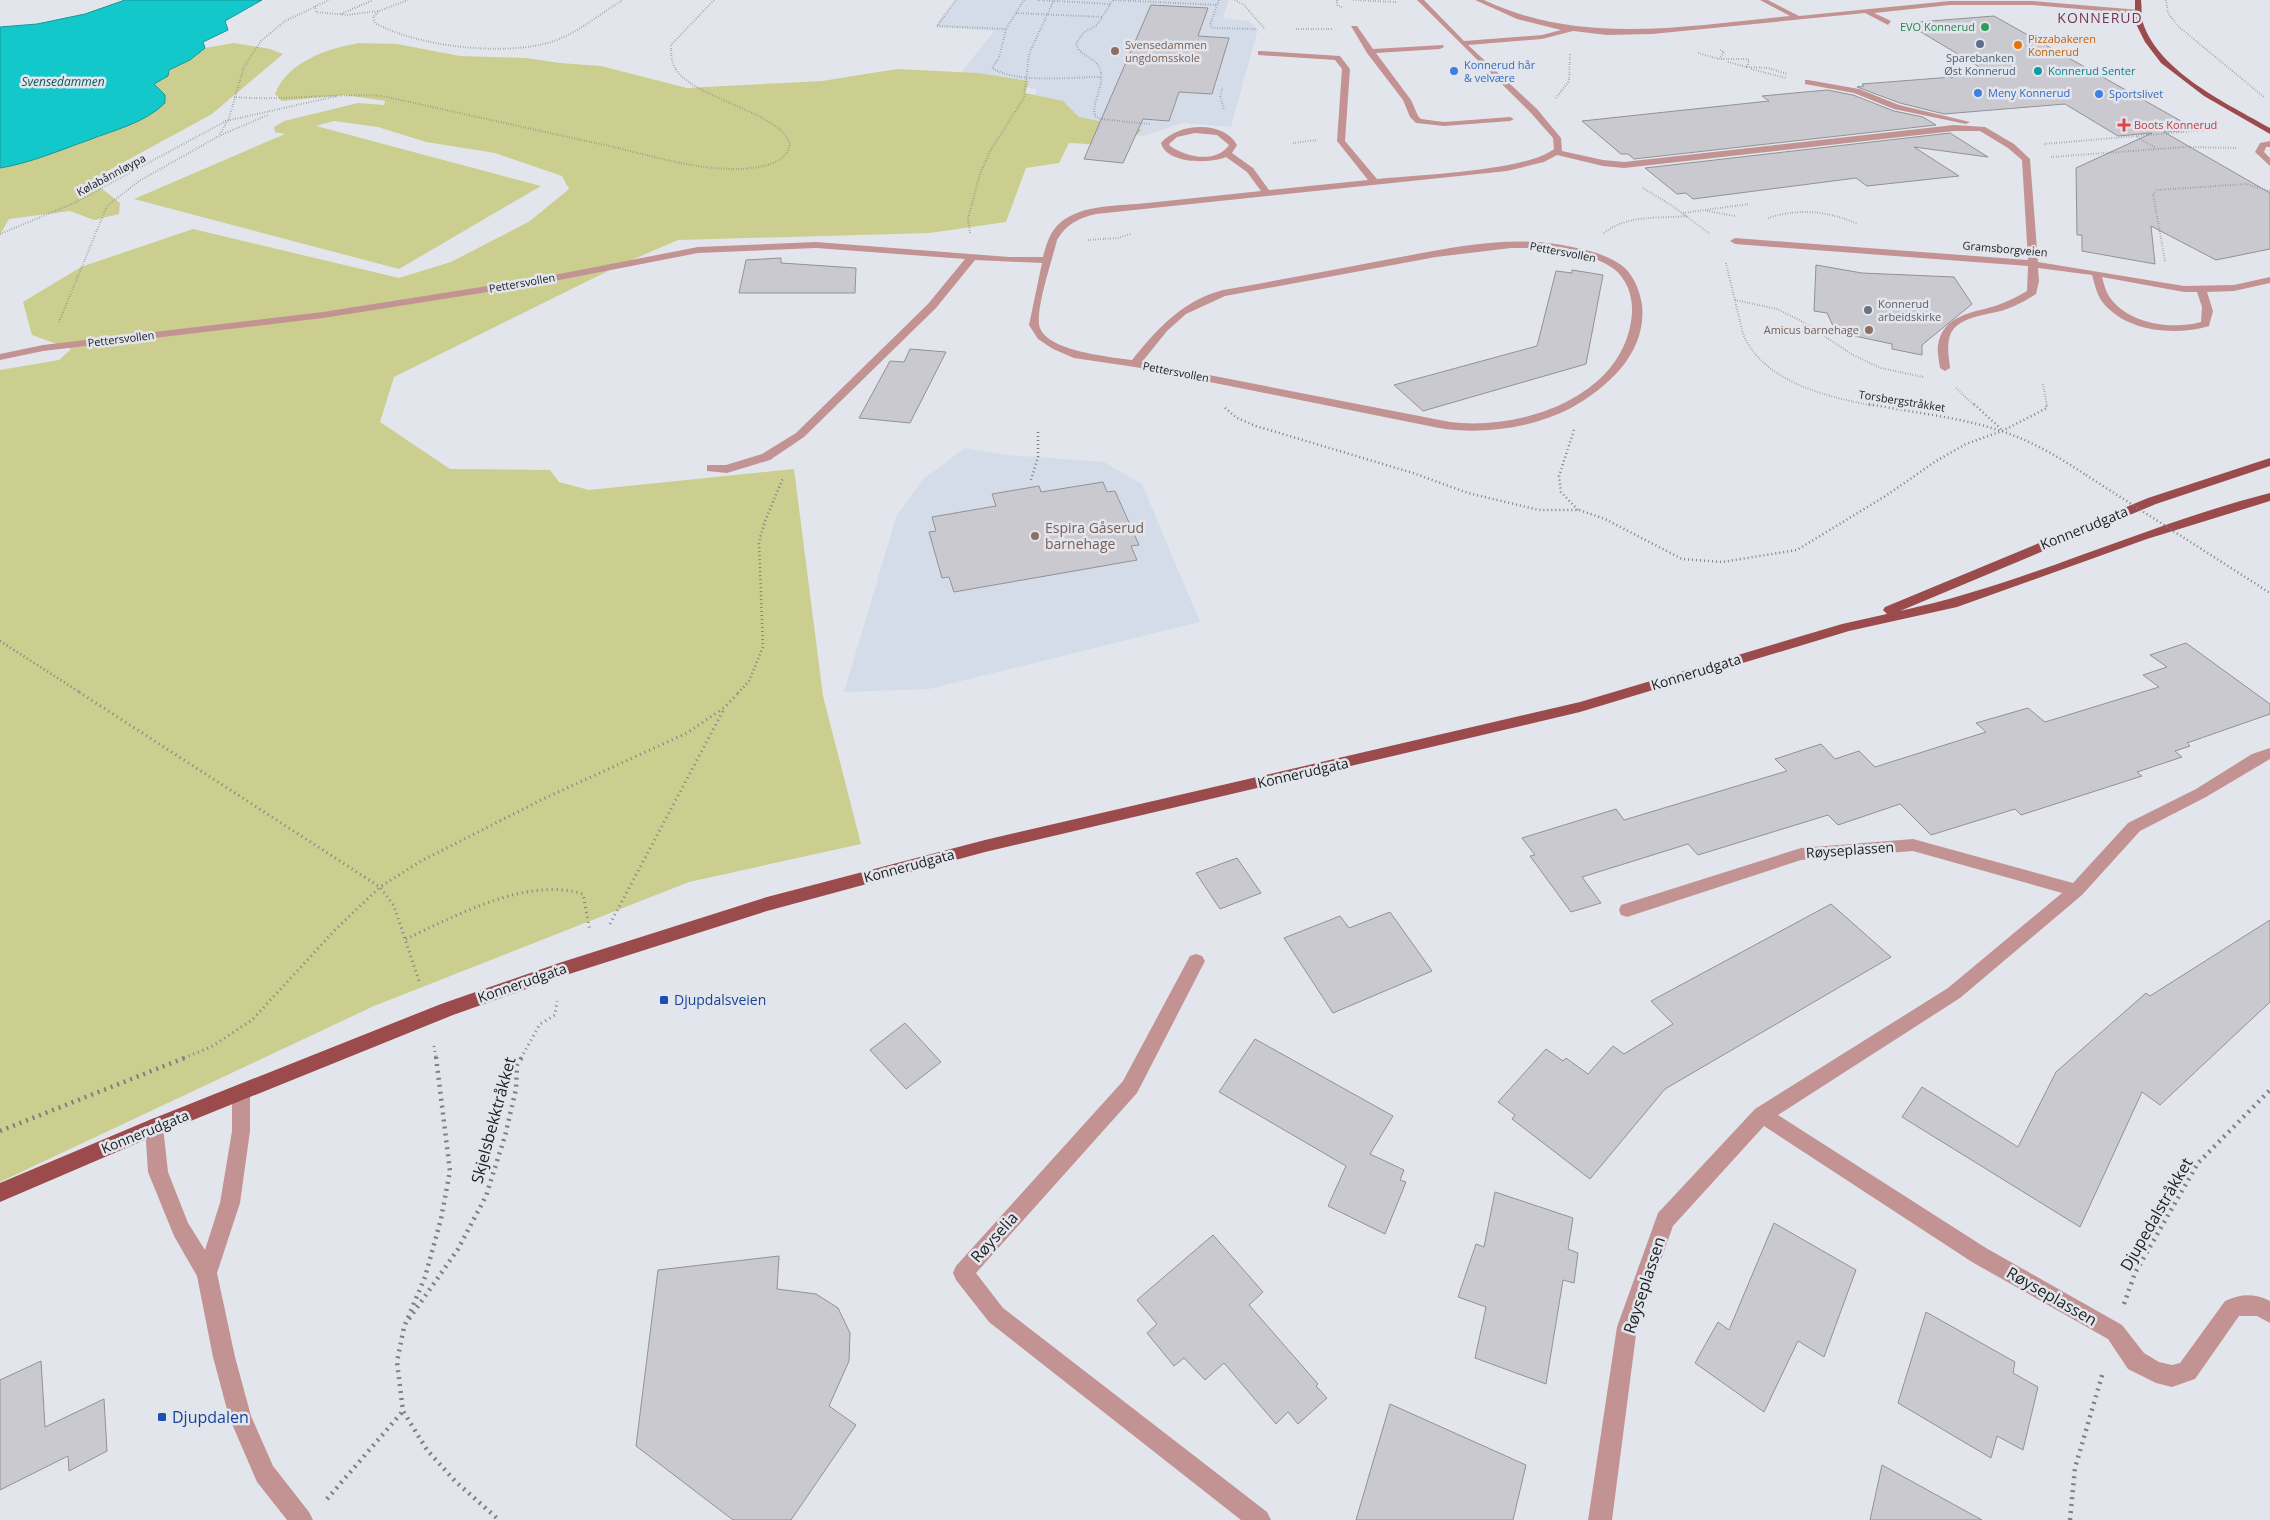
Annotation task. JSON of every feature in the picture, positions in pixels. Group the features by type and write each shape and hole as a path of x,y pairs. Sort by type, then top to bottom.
{"main road":[{"path":"2138,0 2137,12 2142,30 2165,62 2201,90 2270,131"},
{"name":"Konnerudgata","path":"1847,627 2152,501 2270,462"},
{"name":"Konnerudgata","path":"0,1193 154,1127 240,1094 372,1038 594,958 767,904 985,846 1580,707 1847,627 1952,604 2143,536 2270,497"}],"street":[{"path":"1420,0 1462,43 1534,111 1557,138 1558,150 1556,152 1603,163 1624,165 1954,128 1982,129"},
{"path":"1478,0 1515,17 1570,30 1631,33 1948,2 2031,2 2137,12"},
{"path":"1763,0 1798,18"},
{"path":"1866,11 1888,23"},
{"path":"1354,28 1407,100 1414,117 1419,121 1444,124 1510,119"},
{"path":"1462,43 1542,37 1570,30"},
{"path":"1370,51 1440,47"},
{"path":"1261,53 1337,58 1346,69 1341,141 1375,182"},
{"path":"1808,82 1856,91 1897,107 1971,123 2011,146 2026,159 2034,264 2032,292 2011,306 1956,321 1943,335 1941,346 1945,368"},
{"path":"1204,131 1226,136 1233,145 1226,154 1198,159 1178,155 1171,152 1165,143 1174,135 1182,132 1204,131"},
{"path":"2270,144 2262,145 2259,152 2270,163"},
{"name":"Pettersvollen","path":"1135,364 1165,327 1183,310 1202,300 1223,293 1494,244 1525,244 1585,254 1608,262 1626,275 1631,284 1635,299 1635,328 1630,344 1617,366 1594,388 1565,406 1500,424 1460,427 1418,421 1135,364 1078,356 1056,347 1042,337 1034,325 1046,260 1056,231 1063,224 1080,214 1115,208 1507,168 1542,159 1556,152"},
{"path":"1226,154 1250,170 1268,193"},
{"name":"Gramsborgveien","path":"1735,241 2034,264 2162,286 2201,290 2234,288 2270,280"},
{"name":"Pettersvollen","path":"0,357 43,348 323,315 535,281 698,250 816,245 1046,260"},
{"path":"711,468 726,469 766,457 800,436 932,306 973,256"},
{"path":"2096,274 2108,302 2132,318 2152,326 2180,329 2196,328 2205,324 2209,315 2207,303 2201,290"},
{"name":"Røyseplassen","path":"1600,1520 1627,1327 1665,1220 1762,1115 1954,993 2076,890 2134,827 2201,793 2257,758 2270,753"},
{"name":"Røyseplassen","path":"1627,910 1801,854 1913,846 2076,890"},
{"name":"Røyselia","path":"1196,961 1130,1087 963,1273 996,1315 1259,1520"},
{"path":"207,1273 230,1203 241,1131 240,1094"},
{"name":"Røyseplassen","path":"1762,1115 1980,1255 2115,1332"},
{"path":"154,1127 158,1172 181,1229 207,1273 224,1357 240,1417 266,1474 301,1520"},
{"path":"2115,1332 2136,1360 2156,1372 2172,1376 2187,1370 2232,1308 2244,1304 2264,1308 2270,1314"}],"path":[{"path":"219,136 225,129 241,73 260,40 281,24 329,0"},
{"path":"338,16 373,0"},
{"path":"316,6 316,12 338,16 379,11 408,0"},
{"path":"379,11 373,17 375,23 382,29 398,34 473,47 523,48 553,41 571,33 623,0"},
{"path":"234,98 260,99 344,94 406,100 586,143 684,163 733,169 764,167 782,158 790,149 791,143 785,134 767,122 684,79 674,70 670,60 671,45 714,0"},
{"path":"956,0 937,26 1006,29"},
{"path":"1024,0 1006,29 999,58 992,68 994,72 1026,76 1100,77"},
{"path":"1037,0 1111,4"},
{"path":"1182,132 1167,126 1095,116 1100,69 1096,63 1076,47 1082,33 1097,25 1113,0 1217,5"},
{"path":"1219,0 1210,25 1213,28 1265,29"},
{"path":"1235,0 1244,5 1265,29"},
{"path":"1353,0 1403,3"},
{"path":"2166,0 2168,12 2179,27 2264,98"},
{"path":"970,236 968,218 980,174 990,151 1024,98 1029,54 1054,1"},
{"path":"1016,13 1103,17"},
{"path":"1264,33 1265,29"},
{"path":"1293,30 1324,30"},
{"path":"1553,101 1566,89 1570,79 1568,62 1570,53 1575,46 1570,30"},
{"path":"1719,50 1724,52 1719,59"},
{"path":"1692,51 1771,74"},
{"path":"1698,53 1705,52"},
{"path":"1725,61 1744,58 1749,60 1747,67"},
{"path":"1751,69 1768,68 1779,71"},
{"path":"43,348 57,328 107,206 139,181 219,136 276,111 344,94"},
{"name":"Kølabånnløypa","path":"0,234 72,204 226,121 276,111"},
{"path":"2199,123 2212,130"},
{"path":"2011,146 2220,129"},
{"path":"2137,137 2157,149"},
{"path":"2026,159 2157,149 2224,147 2259,152"},
{"path":"1603,163 1683,213 1716,240"},
{"path":"2168,262 2163,259 2153,194 2156,190 2246,184 2270,191"},
{"path":"1683,213 1749,204"},
{"path":"1585,254 1610,228 1634,220 1687,216"},
{"name":"Torsbergstråkket","path":"1726,262 1744,336 1758,358 1783,376 1808,389 1837,399 1936,415 2002,431 2054,454 2270,593"},
{"path":"1734,300 1765,305 1788,314 1853,355 1881,368 1909,375 1951,379"},
{"path":"1945,368 1962,395 2002,431"},
{"path":"1219,403 1237,418 1256,426 1413,473 1468,493 1539,510 1578,510 1605,518 1682,558 1722,562 1797,550 1887,495 1936,461 1966,444 2002,431 2047,408 2044,384"},
{"path":"1565,406 1578,415 1559,476 1561,492 1578,510"},
{"path":"1031,480 1038,457 1038,431"},
{"path":"0,1130 211,1047 235,1033 252,1020 335,930 380,887 421,861 542,799 687,733 725,707 749,681 763,647 759,542 765,521 800,436"},
{"path":"0,641 380,887 394,906 420,984"},
{"path":"594,958 625,893 725,707"},
{"path":"406,939 513,896 541,888 561,887 582,894 587,908 594,958"},
{"name":"Skjelsbekktråkket","path":"404,1327 458,1249 486,1196 506,1136 516,1089 518,1065 540,1024 555,1015 562,969"},
{"path":"434,1046 440,1076 450,1171 442,1219 425,1277 404,1327 397,1362 403,1411 427,1450 455,1481 499,1520"},
{"name":"Djupedalstråkket","path":"2070,1520 2075,1468 2115,1332 2135,1273 2198,1163 2270,1090"},
{"path":"320,1507 403,1411"}],"shaded area":[{"name":"Svensedammen ungdomsskole","path":"955,0 1229,0 1223,18 1249,21 1258,29 1231,127 1182,123 1144,136 1020,126 1037,90 962,71 994,31 935,27"},
{"path":"965,448 1008,455 1104,462 1142,484 1200,622 929,689 844,692 896,517 922,480"}],"green space":[{"path":"234,43 270,49 283,54 212,114 91,180 120,203 119,214 94,220 70,211 9,219 0,235 0,168 29,161 140,120 158,90 153,84 169,70 190,60 205,48"},
{"path":"359,43 397,44 460,56 526,58 601,66 687,88 822,81 897,69 978,73 1029,81 1025,93 1063,101 1079,117 1142,130 1135,136 1117,143 1069,143 1059,163 1026,168 1006,222 930,233 678,240 618,266 394,377 380,422 450,469 550,470 559,482 589,490 794,469 823,696 861,844 689,882 374,1006 0,1182 0,370 59,360 71,349 32,335 23,302 81,267 193,229 399,278 451,262 530,221 569,189 562,176 495,153 426,142 378,127 334,121 316,126 541,186 399,269 134,199 285,134 275,132 274,127 284,121 358,103 384,105 385,101 344,95 282,101 275,94 289,73 310,58 334,49"}],"water":[{"name":"Svensedammen","path":"125,0 262,0 225,21 228,30 203,42 205,48 190,60 169,70 168,76 154,84 165,95 165,103 148,116 129,125 45,156 0,168 0,27 37,24 85,14"}],"building":[{"path":"1151,5 1208,8 1198,36 1229,38 1212,94 1179,92 1169,121 1143,119 1123,163 1084,159"},
{"path":"1994,16 2197,130 2164,132 2270,193 2270,249 2216,260 2151,226 2155,264 2082,251 2082,235 2077,235 2076,168 2152,133 2118,136 2065,104 1944,114 1900,103 1857,87 1864,86 1862,84 1991,74 1906,23"},
{"path":"1827,90 1853,95 1894,111 1923,117 1936,125 1634,159 1628,154 1621,154 1582,121 1769,101 1762,96"},
{"path":"1950,133 1988,157 1914,147 1959,176 1867,186 1856,178 1693,199 1686,193 1677,194 1645,168"},
{"path":"781,258 781,263 856,268 855,293 739,293 746,260"},
{"name":"Konnerud arbeidskirke","path":"1816,265 1862,273 1954,277 1972,304 1922,345 1922,355 1892,349 1892,344 1836,332 1827,313 1814,311"},
{"path":"1572,270 1603,275 1586,364 1423,411 1394,385 1537,346 1556,271 1572,273"},
{"path":"910,349 946,352 910,423 859,418 890,361 904,362"},
{"path":"1103,482 1107,492 1115,491 1139,545 1131,546 1137,560 954,592 949,577 942,578 929,532 936,531 932,517 996,506 992,494 1039,486 1041,492"},
{"path":"2186,643 2270,704 2270,714 2187,743 2190,746 2175,751 2182,757 2137,772 2142,776 2021,815 2015,809 1931,835 1900,804 1838,825 1828,815 1698,855 1688,844 1582,877 1601,903 1571,912 1530,856 1535,855 1522,838 1616,809 1624,820 1787,771 1775,759 1821,744 1835,759 1859,751 1875,767 1986,732 1976,723 2028,708 2045,722 2159,687 2143,675 2167,667 2150,655"},
{"path":"1237,858 1261,893 1220,909 1196,873"},
{"path":"1831,904 1891,957 1665,1089 1590,1179 1512,1119 1515,1115 1498,1102 1546,1049 1563,1061 1566,1058 1588,1074 1613,1046 1624,1054 1673,1024 1651,1001"},
{"path":"1390,912 1432,971 1333,1013 1284,938 1340,916 1349,928"},
{"path":"2270,920 2270,1002 2160,1105 2142,1092 2080,1227 1902,1117 1922,1087 2018,1147 2056,1072 2146,993 2150,996"},
{"path":"905,1023 941,1062 906,1089 870,1050"},
{"path":"1255,1039 1393,1116 1370,1154 1404,1170 1400,1180 1406,1182 1385,1234 1328,1206 1346,1166 1219,1092"},
{"path":"1495,1192 1573,1218 1568,1249 1578,1253 1574,1283 1563,1280 1546,1384 1475,1358 1486,1307 1458,1297 1476,1244 1484,1247"},
{"path":"1774,1223 1856,1270 1824,1357 1798,1341 1764,1412 1695,1363 1718,1322 1729,1330"},
{"path":"1213,1235 1263,1292 1249,1305 1318,1384 1316,1386 1327,1398 1298,1424 1288,1412 1276,1424 1224,1363 1205,1380 1184,1358 1174,1366 1147,1333 1157,1324 1137,1300"},
{"path":"779,1256 777,1289 816,1294 838,1308 850,1333 849,1361 829,1406 856,1425 791,1520 733,1520 636,1446 658,1270"},
{"path":"1926,1312 2015,1362 2013,1373 2038,1387 2023,1450 1997,1436 1991,1458 1898,1403"},
{"path":"41,1361 45,1427 104,1399 107,1451 69,1471 68,1456 0,1490 0,1380"},
{"path":"1390,1404 1526,1465 1513,1520 1356,1520"},
{"path":"1882,1465 1982,1520 1870,1520"}],"place":[{"name":"EVO Konnerud","path":"1985,27"},
{"name":"Sparebanken Øst Konnerud","path":"1980,44"},
{"name":"Pizzabakeren Konnerud","path":"2018,45"},
{"name":"Svensedammen ungdomsskole","path":"1115,51"},
{"name":"Konnerud hår & velvære","path":"1454,71"},
{"name":"Konnerud Senter","path":"2038,71"},
{"name":"Meny Konnerud","path":"1978,93"},
{"name":"Sportslivet","path":"2099,94"},
{"name":"Boots Konnerud","path":"2124,125"},
{"name":"Konnerud arbeidskirke","path":"1868,310"},
{"name":"Amicus barnehage","path":"1869,330"},
{"name":"Espira Gåserud barnehage","path":"1035,536"},
{"name":"Djupdalsveien","path":"664,1000"},
{"name":"Djupdalen","path":"162,1417"}],"district":[{"name":"KONNERUD","path":"2100,18"}]}
